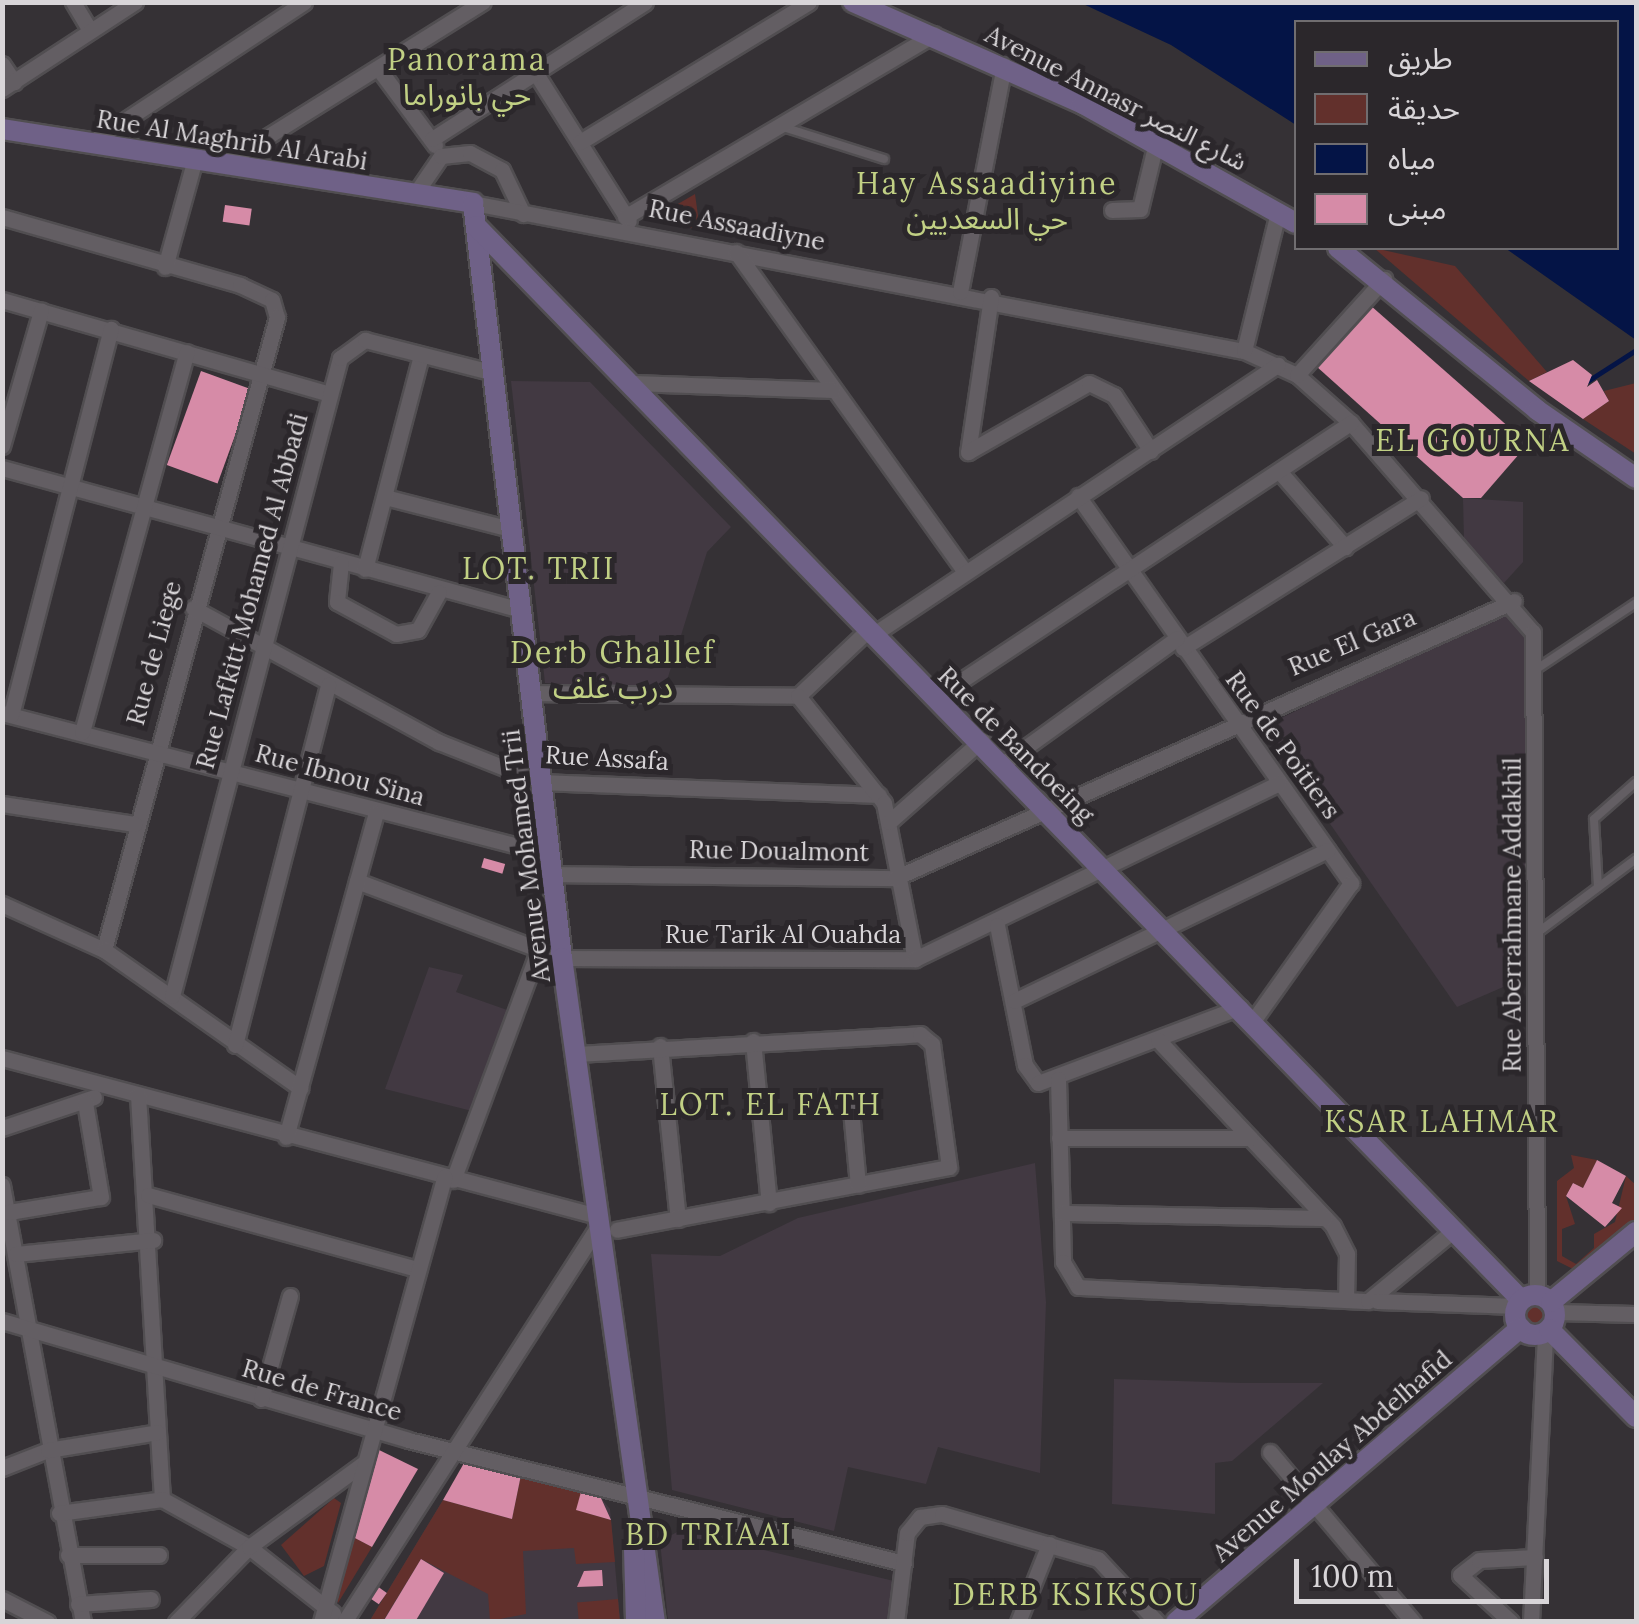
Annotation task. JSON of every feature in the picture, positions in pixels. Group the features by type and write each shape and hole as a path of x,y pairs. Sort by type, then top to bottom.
{"street":[{"path":"73,2 90,30"},
{"path":"2,64 8,86 135,2"},
{"path":"92,142 304,2"},
{"path":"224,163 483,2"},
{"path":"432,139 645,2"},
{"path":"580,142 809,2"},
{"name":"Avenue Annasr شارع النصر","path":"854,2 1004,65 1156,143 1287,218"},
{"path":"535,72 630,223 780,126 934,34"},
{"path":"960,292 1004,65"},
{"path":"378,68 441,156"},
{"name":"Rue Al Maghrib Al Arabi","path":"2,130 463,202"},
{"path":"1112,210 1140,209 1156,143"},
{"path":"415,194 441,156 470,152 502,170 524,214"},
{"path":"2,217 165,267 195,158"},
{"name":"Rue Assaadiyne","path":"463,202 524,214 630,223 736,252 991,298 1244,351 1297,375 1351,423 1420,498"},
{"name":"Avenue Mohamed Trii","path":"463,202 476,226 562,958 605,1224 633,1498 655,1622"},
{"path":"1244,351 1287,218"},
{"name":"Rue de Bandoeing","path":"476,226 633,383 868,634 982,740 1454,1230 1539,1311 1636,1417"},
{"path":"1341,250 1384,279 1537,410 1636,478"},
{"path":"736,252 964,571"},
{"name":"Rue de Liege","path":"104,950 213,528 275,332 272,300 165,267"},
{"path":"1297,375 1384,279"},
{"path":"991,298 968,452 1089,383 1114,394 1151,450"},
{"path":"2,300 261,371 330,394"},
{"path":"2,446 41,311"},
{"path":"6,714 112,329"},
{"name":"Rue Lafkitt Mohamed Al Abbadi","path":"172,996 261,646 293,549 330,394 355,342 491,372"},
{"path":"82,732 187,352"},
{"path":"365,570 421,356"},
{"path":"533,693 798,696 868,634 1278,365"},
{"path":"633,383 833,390"},
{"path":"935,698 1351,423"},
{"path":"2,468 439,592 522,610"},
{"path":"1279,471 1345,547"},
{"name":"Rue de Poitiers","path":"1078,496 1351,888 1247,1014"},
{"path":"386,497 510,529"},
{"path":"1004,763 1180,643 1345,547 1420,498"},
{"name":"Rue Aberrahmane Addakhil","path":"1420,498 1514,601 1533,632 1538,668 1539,1311 1536,1557 1531,1622"},
{"path":"341,563 337,602 396,634 414,634 439,592"},
{"name":"Rue El Gara","path":"1050,812 1234,720 1514,601"},
{"name":"Rue Assafa","path":"193,608 328,685 540,782 879,795"},
{"path":"236,1045 328,685"},
{"path":"798,696 879,795 889,822 895,878 915,958"},
{"name":"Rue Ibnou Sina","path":"6,714 300,789 551,864"},
{"path":"889,822 982,740"},
{"name":"Rue Tarik Al Ouahda","path":"357,881 562,958 915,958 997,926 1279,783"},
{"path":"2,804 135,824"},
{"name":"Rue Doualmont","path":"551,864 895,878 1050,812"},
{"path":"286,1137 376,813"},
{"path":"1014,1001 1328,850"},
{"path":"2,904 104,950 300,1088"},
{"path":"997,926 1028,1073 1038,1083 1158,1040 1247,1014"},
{"path":"323,1615 416,1269 538,950"},
{"path":"2,1058 605,1224 678,1219 950,1165 927,1036 753,1041 578,1054"},
{"path":"1158,1040 1325,1218 1346,1254 1346,1300"},
{"path":"753,1041 769,1203"},
{"path":"660,1046 678,1219"},
{"path":"1058,1079 1063,1262 1078,1287 1636,1314"},
{"path":"2,1128 85,1102 110,1088"},
{"path":"138,1096 153,1240 162,1499"},
{"path":"850,1098 858,1185"},
{"path":"9,1212 101,1197 85,1102"},
{"path":"1059,1138 1250,1138"},
{"path":"2,1186 31,1332 59,1513 83,1622"},
{"path":"148,1195 416,1269"},
{"path":"1062,1213 1325,1218"},
{"path":"59,1513 162,1499 249,1547 323,1615 343,1622 446,1450 605,1224"},
{"path":"1368,1301 1454,1230"},
{"path":"1539,1311 1636,1232"},
{"path":"16,1254 153,1240"},
{"path":"261,1399 290,1296"},
{"name":"Avenue Moulay Abdelhafid","path":"1176,1622 1539,1311"},
{"name":"Rue de France","path":"2,1321 446,1450 904,1563"},
{"path":"2,1468 48,1450 158,1432"},
{"path":"1270,1452 1413,1622"},
{"path":"182,1620 249,1547 364,1462"},
{"name":"Avenue Mohamed Trii","path":"633,1498 636,1622"},
{"path":"896,1622 907,1533 927,1514 1049,1544 1114,1569 1157,1622"},
{"path":"1018,1622 1049,1544"},
{"path":"68,1555 159,1555"},
{"path":"1511,1622 1460,1575 1479,1560 1536,1557"},
{"path":"2,1599 46,1622"},
{"path":"78,1604 152,1600"}],"lane":[{"path":"780,126 884,159"},
{"path":"1538,668 1636,604"},
{"path":"1598,887 1594,819 1636,782"},
{"path":"1538,933 1636,859"}],"shaded area":[{"path":"511,381 590,382 731,527 707,552 664,690 545,683"},
{"path":"1463,498 1523,502 1523,562 1504,583 1464,540"},
{"path":"1504,610 1527,641 1524,978 1457,1007 1263,727"},
{"path":"429,967 463,975 456,992 510,1011 472,1111 385,1089"},
{"path":"1035,1163 1046,1302 1040,1473 938,1447 926,1484 848,1467 834,1531 672,1490 651,1254 720,1256 798,1218"},
{"path":"1114,1379 1323,1383 1232,1461 1215,1463 1215,1514 1112,1504"},
{"path":"521,1475 601,1498 610,1509 620,1621 369,1622 443,1500 512,1519"},
{"path":"681,1530 894,1581 894,1621 668,1621 660,1541"}],"green space":[{"path":"695,194 700,230 657,220 659,215"},
{"path":"1376,250 1455,266 1547,372 1529,381"},
{"path":"1636,383 1636,454 1583,419 1609,401 1604,391"},
{"path":"1571,1155 1597,1160 1583,1188 1573,1183 1566,1196 1575,1224 1562,1229 1562,1256 1576,1264 1594,1248 1594,1234 1615,1222 1626,1176 1636,1185 1636,1224 1577,1271 1557,1261 1557,1181 1574,1168"},
{"path":"1534,1299 1545,1304 1550,1315 1545,1326 1534,1331 1523,1326 1518,1315 1523,1304"},
{"path":"521,1475 581,1492 577,1510 611,1520 615,1562 576,1564 574,1548 523,1551 526,1614 490,1621 488,1594 421,1559 383,1621 369,1622 443,1500 512,1519"},
{"path":"334,1498 341,1503 324,1566 304,1576 281,1545"},
{"path":"351,1536 372,1547 338,1603 335,1596"},
{"path":"618,1599 620,1621 579,1622 577,1603"}],"water":[{"path":"1081,3 1636,3 1636,340 1508,250 1619,250 1619,20 1294,20 1294,124 1171,45"}],"building":[{"path":"225,205 252,209 249,226 223,222"},
{"path":"1370,305 1519,436 1520,453 1481,498 1463,498 1316,366"},
{"path":"1573,360 1592,375 1587,387 1597,380 1609,401 1583,419 1529,381"},
{"path":"201,371 252,389 218,483 167,465"},
{"path":"484,858 505,864 502,874 481,868"},
{"path":"1597,1160 1626,1176 1612,1203 1622,1208 1605,1227 1566,1196 1573,1183 1583,1188"},
{"path":"377,1449 418,1469 372,1547 351,1536"},
{"path":"464,1463 521,1475 512,1519 443,1500"},
{"path":"581,1492 601,1498 611,1520 576,1510"},
{"path":"421,1559 444,1573 415,1622 383,1622"},
{"path":"602,1570 603,1586 577,1587 584,1571"},
{"path":"377,1586 387,1593 379,1604 369,1597"}],"waterway":[{"path":"1586,382 1636,350"}],"district":[{"name":"Panorama حي بانوراما","path":"467,76"},
{"name":"Hay Assaadiyine حي السعديين","path":"987,200"},
{"name":"EL GOURNA","path":"1473,440"},
{"name":"LOT. TRII","path":"539,568"},
{"name":"Derb Ghallef درب غلف","path":"613,669"},
{"name":"LOT. EL FATH","path":"771,1104"},
{"name":"KSAR LAHMAR","path":"1442,1121"},
{"name":"BD TRIAAI","path":"709,1534"},
{"name":"DERB KSIKSOU","path":"1076,1594"}]}
